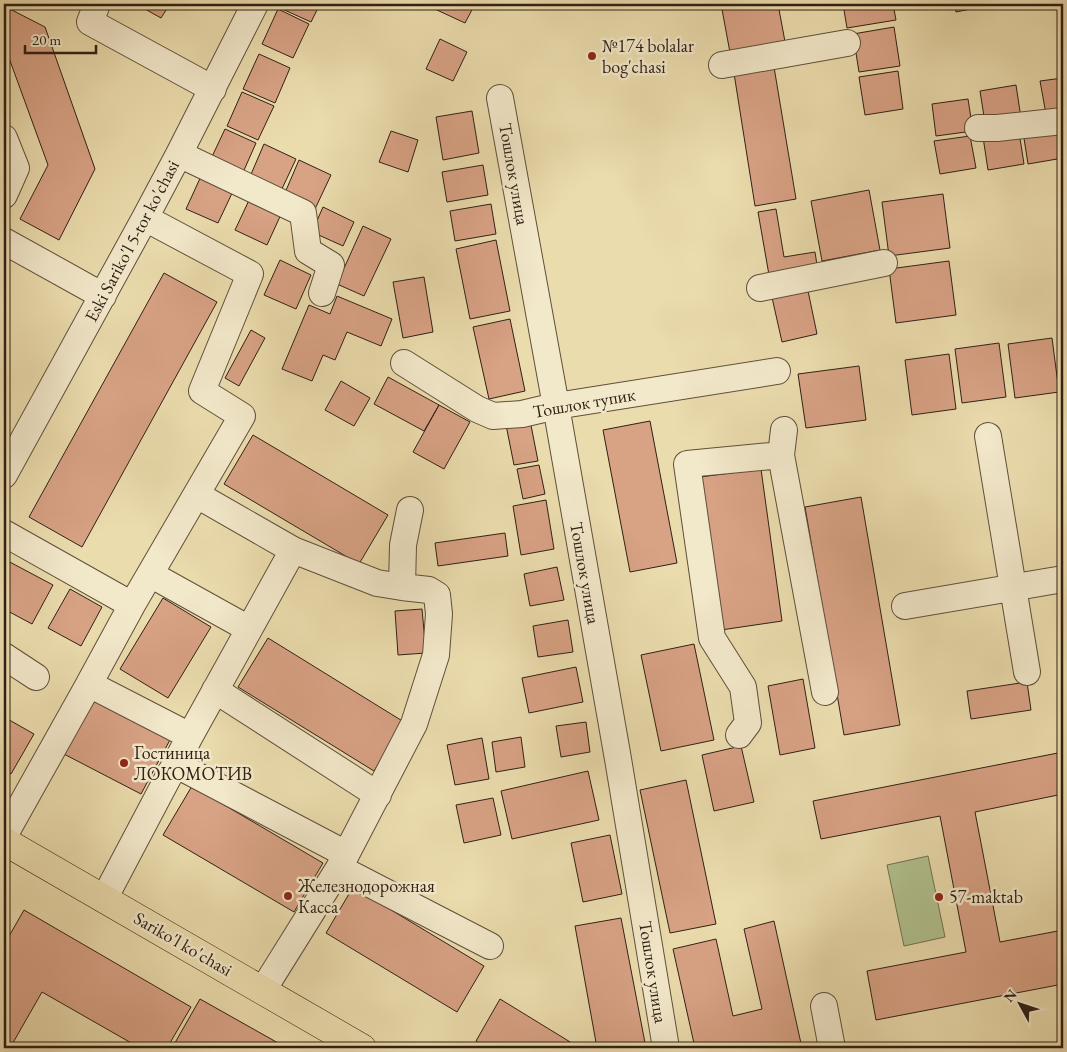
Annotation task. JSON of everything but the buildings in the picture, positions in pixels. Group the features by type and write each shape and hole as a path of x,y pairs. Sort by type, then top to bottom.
{"main road":[{"name":"Sariko'l ko'chasi","path":"4,841 362,1048"}],"street":[{"path":"97,4 90,22 212,89"},
{"name":"Eski Sariko'l 5-tor ko'chasi","path":"4,476 145,218 255,4"},
{"path":"722,65 847,42"},
{"name":"Тошлок улица","path":"500,98 618,759 666,1048"},
{"path":"978,128 997,128 1063,121"},
{"path":"4,138 16,168 4,195"},
{"path":"179,154 304,213 308,251 331,265 322,293"},
{"path":"4,836 132,605 242,416 202,391 250,274 145,218"},
{"path":"4,242 103,296"},
{"path":"760,288 884,263"},
{"name":"Тошлок тупик","path":"404,363 476,409 493,416 522,414 556,406 777,371"},
{"path":"784,430 781,456 825,692"},
{"path":"988,436 1027,672"},
{"path":"739,735 748,723 742,687 712,638 687,464 781,456"},
{"path":"197,495 293,550 377,583 402,588 429,590 437,595 439,614 436,655 414,724 343,861 263,990"},
{"path":"402,588 403,544 410,510"},
{"path":"4,533 132,605"},
{"path":"104,899 190,736 293,550"},
{"path":"150,574 249,629"},
{"path":"905,606 1063,579"},
{"path":"4,656 36,677"},
{"path":"88,684 190,736"},
{"path":"215,690 378,795"},
{"path":"175,764 490,946"},
{"path":"824,1006 832,1048"}],"green space":[{"path":"928,856 945,937 904,946 887,865"}],"place":[{"name":"№174 bolalar bog'chasi","path":"592,56"},
{"name":"Гостиница ЛОКОМОТИВ","path":"124,763"},
{"name":"Железнодорожная Касса","path":"288,896"},
{"name":"57-maktab","path":"939,897"}]}
